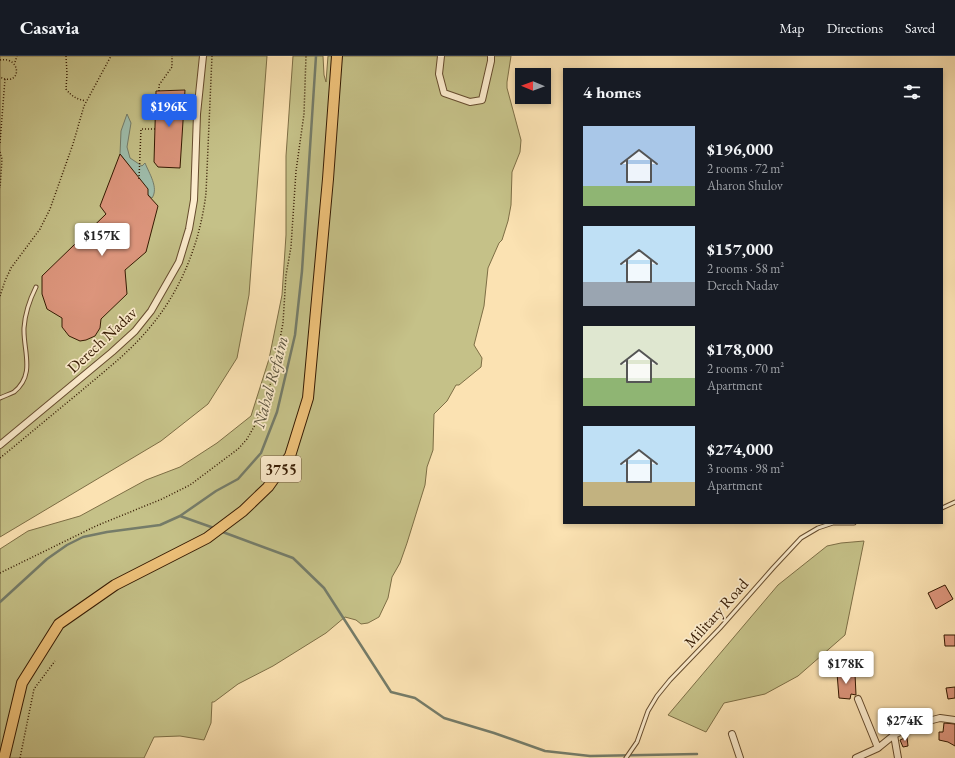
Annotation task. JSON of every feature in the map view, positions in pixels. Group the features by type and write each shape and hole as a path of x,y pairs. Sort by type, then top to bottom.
{"main road":[{"name":"3755","path":"4,758 22,683 59,624 115,585 207,538 243,511 268,487 290,456 308,398 338,56"}],"street":[{"name":"Derech Nadav","path":"0,445 112,352 135,331 151,312 179,262 189,229 194,200 197,114 203,56"},
{"path":"441,56 439,74 444,93 470,102 482,100 491,56"},
{"path":"858,698 878,748"},
{"path":"856,758 878,748 894,735 917,724 940,718 955,720"},
{"path":"732,734 740,758"},
{"path":"894,735 898,758"}],"lane":[{"path":"0,398 14,392 24,381 27,363 24,330 26,309 36,287"},
{"path":"0,441 8,439"},
{"path":"943,508 955,502"},
{"name":"Military Road","path":"626,758 637,742 648,711 657,696 670,680 720,628 800,538 818,528 830,524"}],"path":[{"path":"0,77 9,79 15,75 17,69 15,62 17,56"},
{"path":"66,56 66,89 77,99 86,101"},
{"path":"0,296 11,268 40,229 50,209 74,144 86,101 111,56"},
{"path":"159,91 159,85 172,67 172,56"},
{"path":"0,458 120,358 145,334 173,294 189,262 203,212 206,193 212,56"},
{"path":"0,573 96,526 162,499 190,485 238,449 247,439 266,400 273,376 283,323 286,275 291,247 296,171 304,114 306,56"},
{"path":"1,58 9,58 15,62"},
{"path":"0,143 5,79"},
{"path":"139,179 140,129 155,129"},
{"path":"0,152 2,159 0,188"},
{"path":"20,758 34,689 55,661"}],"shaded area":[{"path":"0,56 267,56 249,295 237,358 208,404 161,441 0,537"},
{"path":"293,56 323,56 326,82 328,56 511,56 507,88 521,140 520,152 512,172 511,205 508,221 502,240 499,243 488,268 484,306 474,345 482,358 481,367 459,385 456,385 447,401 434,414 433,450 427,467 425,485 400,563 392,577 388,598 379,617 368,623 361,624 356,620 345,617 326,633 273,666 238,684 212,702 211,723 204,740 180,736 154,737 144,758 0,758 0,549 28,531 80,516 146,480 180,467 217,443 251,416 269,359 282,295 286,235 286,156"},
{"path":"127,114 131,123 127,147 130,158 142,166 145,163 154,185 154,194 152,198 148,195 139,179 120,154 121,131"},
{"path":"864,541 845,635 798,676 765,694 724,703 706,732 668,715 778,585 827,546"}],"building":[{"path":"185,90 180,168 158,167 154,162 156,91"},
{"path":"120,154 148,189 148,195 158,206 146,252 125,270 127,294 101,319 100,328 95,336 80,341 69,336 62,327 62,318 47,309 42,294 42,276 106,214 100,206"},
{"path":"945,585 953,599 936,609 928,593"},
{"path":"944,635 955,635 955,646 945,646"},
{"path":"837,673 855,674 856,695 851,694 850,699 839,698"},
{"path":"955,687 955,698 948,699 946,688"},
{"path":"944,723 955,724 955,746 948,742 939,740 939,732 943,732"},
{"path":"907,737 908,746 903,747 900,740"}],"waterway":[{"name":"Nahal Refaim","path":"0,602 47,559 67,545 83,537 107,532 160,525 180,516 216,491 238,479 261,453 277,412 295,335 302,271 316,56"},
{"path":"180,516 214,528"},
{"path":"220,531 293,558 324,588 391,692 415,698 444,718 494,733 545,751 590,756 697,754"}]}
